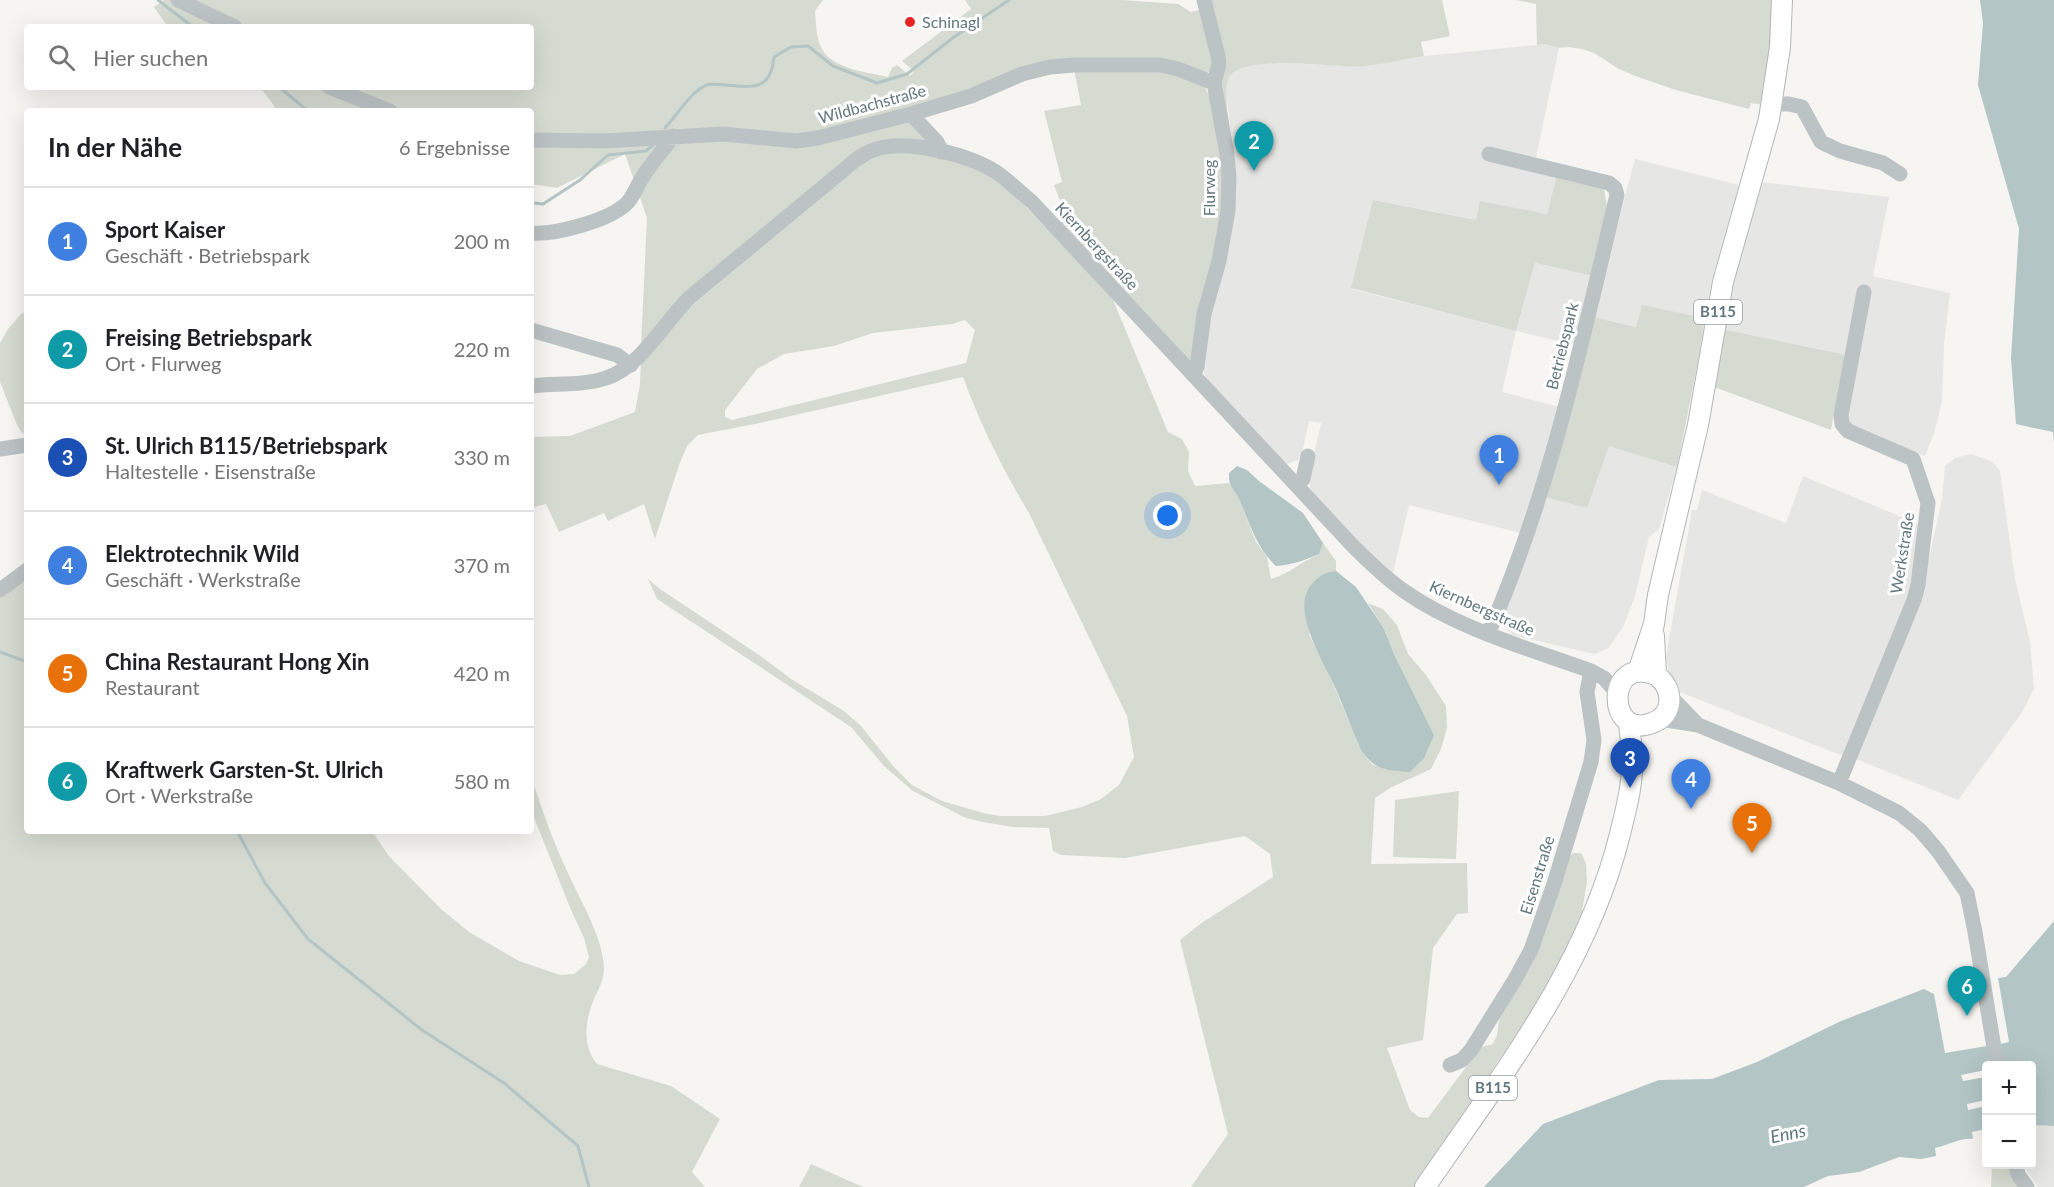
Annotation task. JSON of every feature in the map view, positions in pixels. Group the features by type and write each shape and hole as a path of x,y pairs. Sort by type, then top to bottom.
{"main road":[{"name":"B115","path":"1646,722 1620,712 1616,700 1622,678 1653,624 1698,425 1723,282 1756,168 1771,104 1779,47 1782,0"},
{"path":"1622,678 1665,684 1670,696"},
{"name":"B115","path":"1425,1187 1542,1014 1580,947 1603,894 1616,852 1633,766 1646,722 1668,709 1670,696"}],"street":[{"path":"178,0 229,24"},
{"name":"Flurweg","path":"1192,375 1197,366 1204,314 1226,230 1230,194 1224,133 1214,83 1219,64 1204,0"},
{"name":"Wildbachstraße","path":"534,140 604,141 723,134 796,141 818,138 971,96 1015,76 1050,67 1099,64 1160,65 1178,69 1214,83"},
{"path":"337,90 382,108"},
{"path":"1771,104 1802,107 1821,142 1840,151 1883,163 1900,174"},
{"path":"911,114 937,142 941,152"},
{"path":"534,233 555,232 582,225 624,206 673,136"},
{"name":"Kiernbergstraße","path":"534,386 582,383 620,373 631,365 689,298 857,159 875,150 894,146 941,152 981,163 1009,182 1060,232 1352,545 1387,579 1422,602 1488,634 1622,678"},
{"name":"Betriebspark","path":"1488,634 1550,467 1617,195 1615,188 1609,183 1490,154"},
{"name":"Werkstraße","path":"1839,783 1914,600 1918,585 1928,503 1913,459 1848,430 1842,424 1840,415 1864,292"},
{"path":"534,331 617,355 631,365"},
{"path":"0,449 24,445"},
{"path":"1297,486 1303,478 1308,456"},
{"path":"0,590 24,572"},
{"name":"Eisenstraße","path":"1450,1065 1466,1056 1478,1040 1522,968 1540,925 1591,762 1594,740 1587,692 1622,678"},
{"path":"1670,696 1698,725"},
{"path":"1646,722 1698,725 1839,783 1899,813 1929,840 1967,893 1996,1061"},
{"path":"2017,1169 2027,1187"}],"shaded area":[{"path":"164,0 823,0 815,11 818,37 825,53 831,59 849,68 888,77 892,68 897,65 910,76 914,71 902,61 971,9 965,0 1122,0 1178,4 1191,12 1203,9 1214,66 1209,72 1199,73 1217,114 1225,204 1195,358 1187,363 1058,224 1067,219 1054,185 1062,182 1044,111 1081,105 1072,59 914,109 953,150 877,146 641,347 647,218 625,154 557,188 534,184 534,108 276,108 261,90 534,90 534,24 166,24 154,7"},
{"path":"1208,0 1442,0 1450,36 1421,42 1424,56 1380,64 1351,66 1273,64 1254,65 1240,69 1230,76 1227,88 1231,140 1221,90 1223,72 1227,64"},
{"path":"1516,0 1775,0 1765,105 1751,103 1749,109 1676,90 1619,69 1594,53 1582,49 1537,45 1536,4"},
{"path":"1545,44 1559,48 1533,172 1556,178 1547,214 1481,202 1476,220 1374,200 1352,289 1516,331 1502,392 1560,407 1521,533 1409,505 1393,573 1363,547 1310,490 1310,472 1321,423 1309,421 1302,453 1298,460 1287,464 1206,378 1203,366 1231,140 1226,86 1229,77 1241,66 1266,63 1363,66 1424,56"},
{"path":"876,153 923,153 954,160 989,176 1016,197 1111,295 1168,432 1182,439 1189,452 1188,471 1195,486 1229,483 1238,496 1256,542 1267,557 1271,579 1319,554 1323,543 1336,561 1336,571 1328,572 1309,635 1326,667 1362,752 1372,764 1386,770 1434,735 1383,627 1368,603 1383,609 1397,625 1408,654 1426,675 1446,706 1447,728 1441,749 1431,769 1390,788 1375,798 1371,864 1467,863 1468,913 1457,914 1433,948 1423,1040 1387,1048 1410,1110 1419,1117 1428,1118 1481,1047 1493,1044 1499,1020 1565,862 1573,853 1581,853 1586,863 1587,882 1579,929 1513,1043 1498,1061 1480,1092 1415,1187 1191,1187 1228,1134 1180,940 1200,924 1273,877 1270,854 1245,836 1125,858 1061,855 1053,851 1049,828 1013,827 966,818 913,791 884,766 851,727 657,599 648,579 791,679 844,711 861,726 894,767 912,785 942,801 1000,816 1045,816 1082,807 1101,799 1119,785 1134,757 1127,716 1029,513 993,446 963,377 698,435 687,446 679,465 655,539 644,504 608,521 604,513 559,532 546,504 534,507 534,437 570,436 635,412 641,360 677,318","holes":["965,320 975,330 966,363 732,420 725,417 725,410 757,369 784,354 834,346 873,333 952,324"]},
{"path":"1635,159 1739,185 1713,276 1705,318 1642,306 1636,327 1593,317"},
{"path":"1556,178 1604,189 1608,212 1593,276 1535,263 1516,331 1351,288 1373,200 1476,220 1480,201 1547,214"},
{"path":"1761,182 1889,197 1873,276 1950,293 1944,344 1942,402 1925,456 1854,428 1848,419 1847,355 1722,329 1736,265"},
{"path":"1535,263 1593,276 1575,345 1516,331"},
{"path":"1642,305 1705,318 1677,467 1609,446 1587,508 1546,497 1593,317 1636,327"},
{"path":"24,312 24,434 17,425 0,382 0,343"},
{"path":"1722,329 1847,355 1831,430 1714,387"},
{"path":"1609,445 1677,467 1659,529 1649,537 1635,596 1624,625 1609,648 1594,654 1512,635 1505,627 1504,614 1546,497"},
{"path":"1971,454 1993,462 2000,471 2015,579 2030,642 2034,689 2021,714 1958,800 1856,759 1925,577 1942,499 1945,466 1955,458"},
{"path":"1803,476 1921,525 1913,592 1846,757 1672,689 1666,657 1692,510 1697,510 1702,490 1786,523"},
{"path":"24,576 24,834 374,834 388,855 440,908 469,932 519,961 560,975 574,974 586,964 589,957 584,938 534,818 534,785 557,848 590,919 603,957 603,977 591,1007 586,1033 592,1057 597,1064 671,1086 720,1119 692,1172 705,1187 0,1187 0,596"},
{"path":"1459,791 1456,859 1393,857 1395,800"},
{"path":"2036,1125 2054,1126 2054,1187 2038,1187 2026,1169 2036,1169"},
{"path":"811,1164 863,1187 799,1187"},
{"path":"1992,1169 2009,1169 2018,1187 1991,1187"}],"water":[{"path":"1980,0 2054,0 2054,442 2053,432 2016,424 2011,358 2019,229 1978,85 1983,23"},
{"path":"1237,466 1247,470 1303,513 1323,543 1319,554 1288,565 1276,566 1269,559 1258,543 1230,484 1229,473"},
{"path":"1336,571 1356,587 1383,627 1434,735 1424,758 1410,772 1378,767 1362,752 1311,636 1304,607 1306,595 1312,584 1320,577"},
{"path":"2054,921 2054,1126 2036,1125 2036,1061 2002,1061 2000,1044 2009,1042 1998,978 2006,977"},
{"name":"Enns","path":"1924,989 1934,994 1945,1053 1987,1046 1989,1061 1982,1061 1982,1071 1961,1075 1963,1081 1982,1078 1982,1101 1967,1104 1968,1110 1982,1107 1982,1130 1972,1132 1973,1139 1960,1140 1935,1148 1936,1156 1921,1159 1899,1157 1859,1172 1828,1176 1804,1187 1484,1187 1543,1124 1659,1080 1712,1079 1757,1062 1841,1021"}],"waterway":[{"path":"158,0 189,24"},
{"path":"665,128 690,98 707,85 744,87 765,81 769,76 774,57 791,47 808,46 833,66 877,83 907,74 954,37 1009,0"},
{"path":"283,90 304,108"},
{"path":"534,203 543,204 580,180 608,155 646,151 653,145"},
{"path":"0,652 24,661"},
{"path":"239,834 265,883 308,939 422,1030 504,1083 578,1146 589,1187"}],"place":[{"name":"Schinagl","path":"910,22"},
{"name":"Freising Betriebspark","path":"1254,171"},
{"name":"Sport Kaiser","path":"1499,485"},
{"name":"St. Ulrich B115/Betriebspark","path":"1630,788"},
{"name":"Elektrotechnik Wild","path":"1691,809"},
{"name":"China Restaurant Hong Xin","path":"1752,853"},
{"name":"Kraftwerk Garsten-St. Ulrich","path":"1967,1016"}]}
